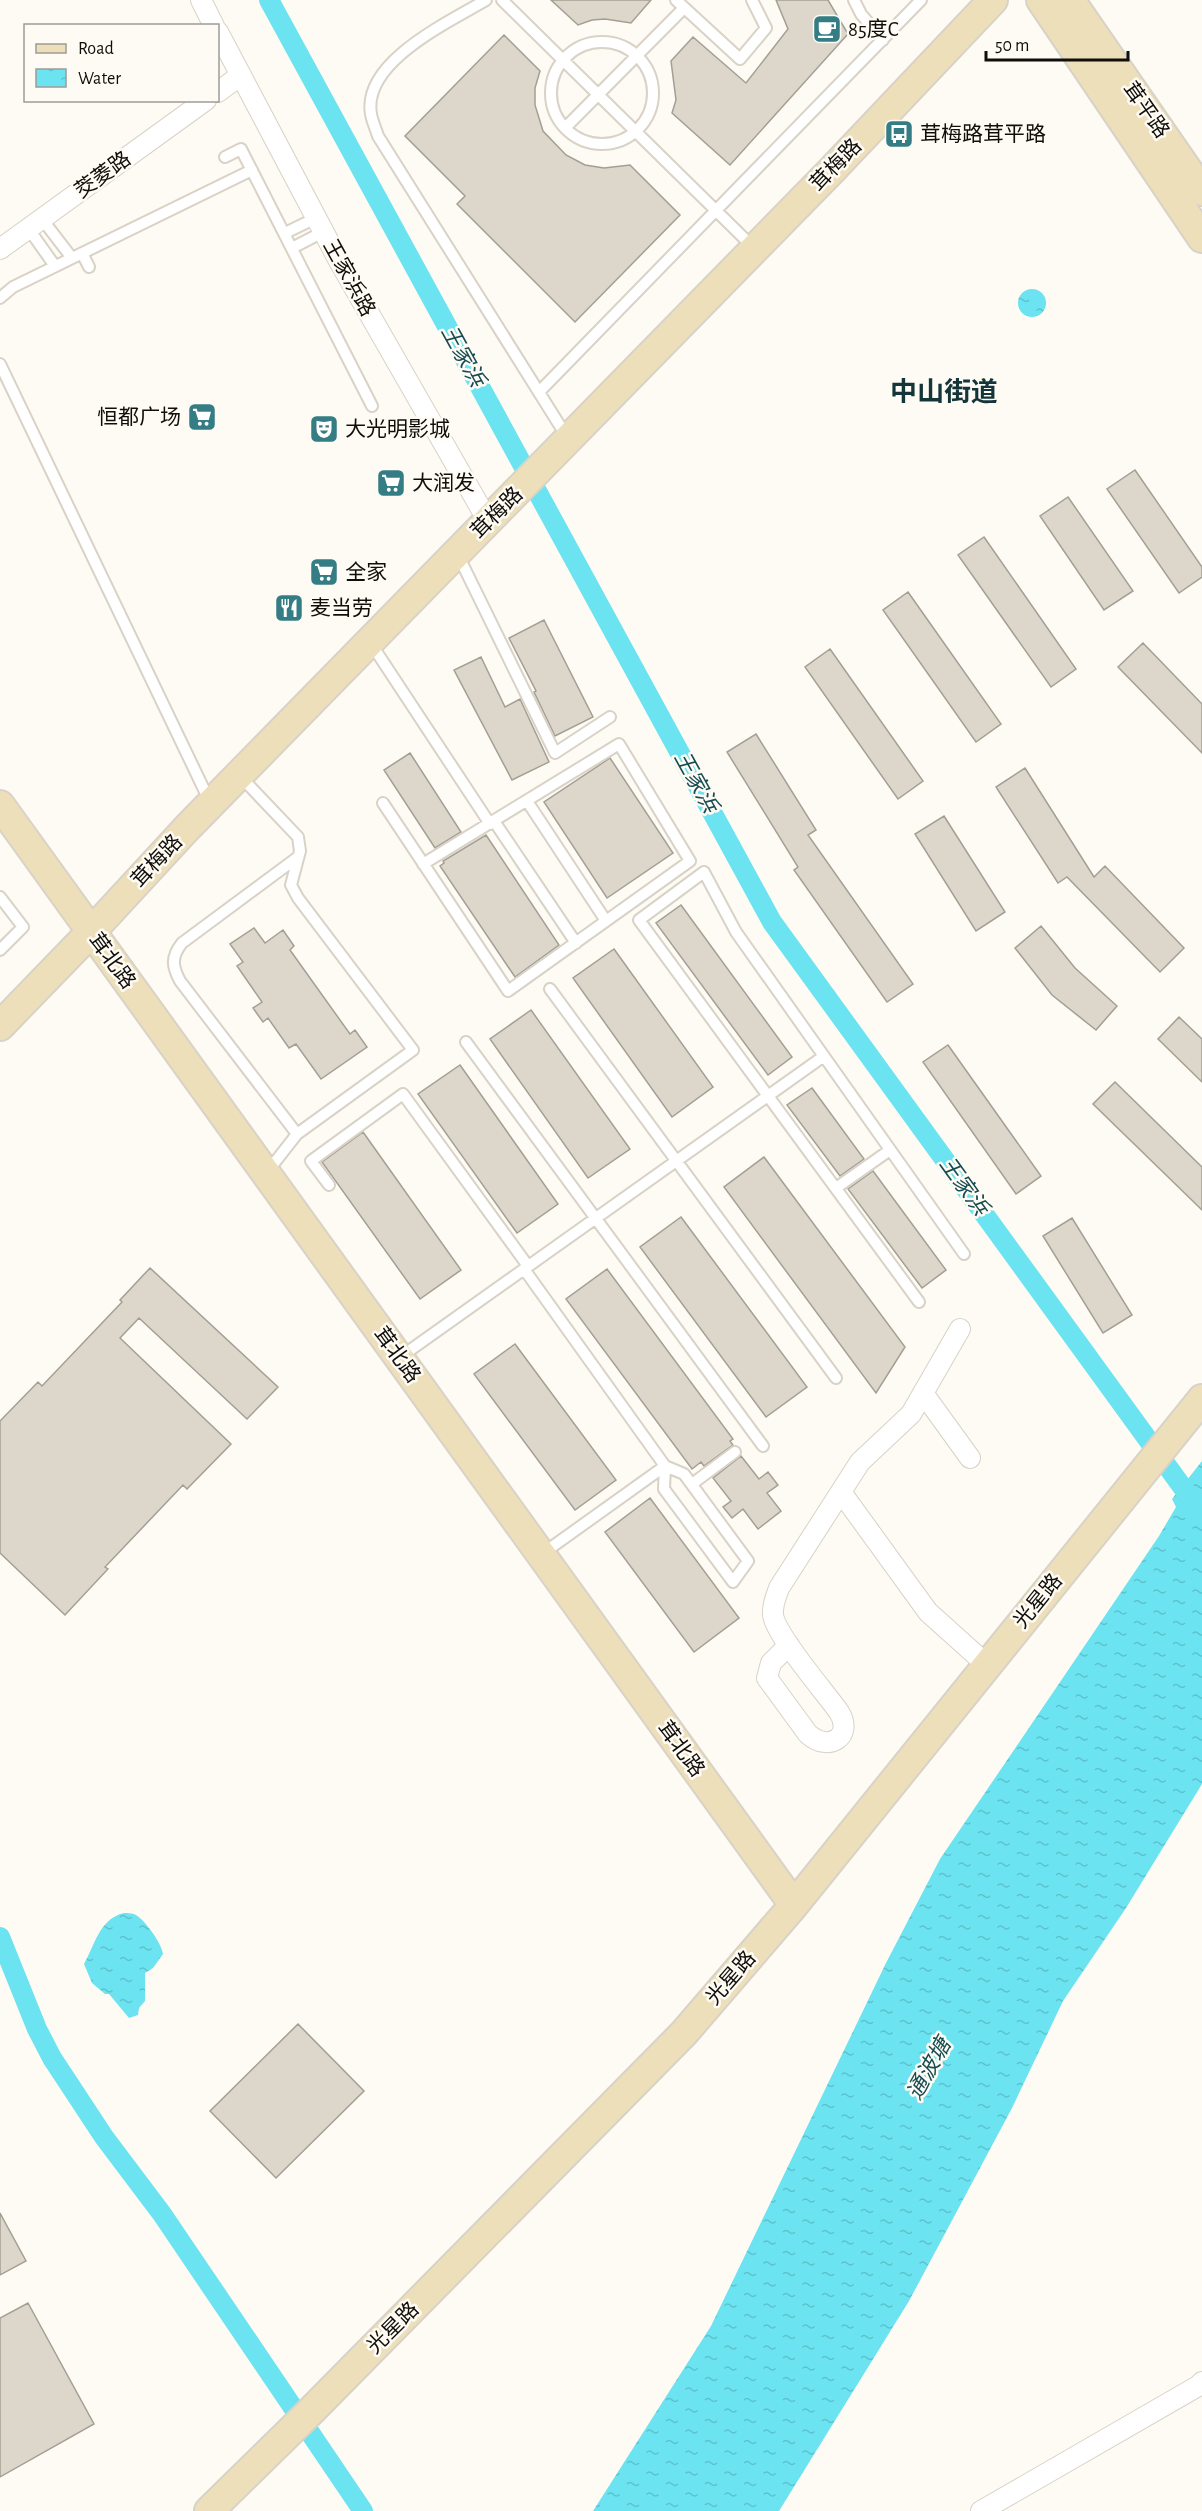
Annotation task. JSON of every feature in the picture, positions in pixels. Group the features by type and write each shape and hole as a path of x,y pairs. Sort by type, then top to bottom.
{"street":[{"path":"201,0 213,24"},
{"name":"茸梅路","path":"0,1026 92,932 211,804 755,249 993,0"},
{"path":"1041,0 1202,238"},
{"name":"茸平路","path":"1070,0 1202,191"},
{"name":"王家浜路","path":"219,34 320,225 497,512"},
{"path":"219,91 241,75"},
{"name":"茭菱路","path":"0,249 203,102"},
{"name":"茸北路","path":"0,805 794,1905"},
{"path":"789,1645 771,1664 767,1678 808,1734 824,1744 832,1742 842,1734 845,1726 844,1719 779,1631 774,1617 774,1602 779,1588 860,1462 911,1414 960,1329"},
{"path":"923,1393 970,1458"},
{"name":"光星路","path":"209,2511 302,2420 684,2033 794,1905 1202,1399"},
{"path":"841,1492 928,1612 987,1665"},
{"path":"981,2511 1133,2425 1202,2382"}],"lane":[{"path":"486,0 416,42 385,68 374,89 370,113 378,136 538,392 564,444"},
{"path":"502,0 755,249"},
{"path":"565,128 637,56 680,4 740,60 766,28 752,0"},
{"path":"854,0 861,14 882,40"},
{"path":"538,392 921,0"},
{"path":"591,43 615,44 637,56 647,69 653,86 652,103 647,119 636,132 623,140 608,144 592,143 578,138 565,128 552,102 551,87 555,73 563,60 576,49 591,43"},
{"path":"225,157 241,149 372,406"},
{"path":"0,298 13,286 252,170"},
{"path":"35,223 72,258"},
{"path":"35,223 55,266"},
{"path":"285,233 320,225"},
{"path":"292,248 320,225"},
{"path":"82,253 89,267"},
{"path":"0,364 211,804"},
{"path":"457,553 555,753 610,717"},
{"path":"370,642 576,943"},
{"path":"383,804 423,864 508,991 690,861 619,744 423,864"},
{"path":"239,776 298,837 300,851 291,885 298,898 413,1050 297,1134 266,1174"},
{"path":"526,801 606,921"},
{"path":"297,1134 180,981 173,961 182,944 298,857"},
{"path":"919,1302 639,920 704,872 736,932 964,1254"},
{"path":"0,897 23,927 0,950"},
{"path":"550,989 836,1378"},
{"path":"466,1042 763,1446"},
{"path":"399,1358 824,1056"},
{"path":"329,1185 311,1161 403,1094 665,1466 684,1474 748,1561 733,1582 664,1488 665,1466"},
{"path":"836,1188 890,1149"},
{"path":"692,1484 735,1452"},
{"path":"541,1555 665,1466"}],"water":[{"path":"1032,289 1042,293 1046,303 1042,313 1032,317 1022,313 1018,303 1022,293"},
{"name":"通波塘","path":"1202,1461 1202,1784 1126,1908 1063,2001 1012,2108 909,2301 779,2511 593,2511 711,2326 886,1963 940,1859 1159,1536 1176,1507 1172,1499"},
{"path":"124,1913 134,1914 143,1921 156,1938 163,1954 153,1968 145,1973 145,2001 139,2008 138,2015 129,2018 109,1994 105,1994 92,1983 84,1964 103,1927 116,1916"}],"building":[{"path":"551,0 651,0 631,23 605,19 592,20 578,25"},
{"path":"776,0 828,0 848,34 730,165 672,113 676,100 671,61 693,37 746,83 788,29"},
{"path":"504,35 540,71 535,88 535,105 543,131 566,155 585,165 604,168 630,165 680,215 575,322 457,204 465,196 405,136"},
{"path":"1135,470 1202,567 1202,577 1179,593 1107,489"},
{"path":"1068,497 1133,591 1104,610 1040,516"},
{"path":"984,537 1076,669 1051,687 958,555"},
{"path":"908,592 1001,724 976,742 883,610"},
{"path":"544,620 593,717 555,736 534,692 536,691 509,638"},
{"path":"1143,643 1202,704 1202,753 1118,667"},
{"path":"830,649 923,781 898,799 805,667"},
{"path":"481,657 505,707 520,699 549,762 512,780 454,670"},
{"path":"756,734 816,830 808,835 913,984 887,1002 794,870 798,867 727,752"},
{"path":"410,753 461,832 435,848 384,770"},
{"path":"610,758 673,853 607,898 544,802"},
{"path":"1025,768 1094,877 1105,866 1184,948 1160,972 1067,877 1058,883 996,787"},
{"path":"944,816 1005,912 976,931 915,834"},
{"path":"486,835 559,945 515,977 440,866 444,863 443,861"},
{"path":"681,905 792,1057 768,1075 656,923"},
{"path":"1041,926 1075,968 1117,1006 1096,1030 1052,995 1015,948"},
{"path":"254,928 265,943 283,930 294,946 290,950 350,1034 355,1030 367,1047 321,1079 296,1044 289,1048 268,1018 263,1022 253,1008 262,1002 237,966 243,962 230,944"},
{"path":"614,949 713,1087 672,1117 573,978"},
{"path":"531,1010 630,1149 588,1178 490,1039"},
{"path":"1179,1017 1202,1039 1202,1082 1158,1039"},
{"path":"948,1045 1041,1176 1016,1194 923,1062"},
{"path":"460,1065 558,1204 517,1233 418,1094"},
{"path":"1115,1082 1202,1167 1202,1210 1093,1104"},
{"path":"812,1088 864,1159 840,1176 787,1105"},
{"path":"363,1132 461,1270 420,1299 322,1162"},
{"path":"764,1157 905,1347 876,1393 724,1187"},
{"path":"873,1171 946,1270 922,1288 848,1189"},
{"path":"681,1217 807,1387 766,1417 640,1247"},
{"path":"1072,1218 1132,1315 1103,1333 1043,1236"},
{"path":"150,1268 278,1387 247,1419 139,1318 120,1338 231,1444 187,1489 183,1485 105,1567 108,1569 65,1615 0,1553 0,1421 38,1382 42,1386 122,1302 120,1300"},
{"path":"607,1269 733,1439 730,1441 733,1445 704,1466 701,1462 692,1469 566,1299"},
{"path":"515,1344 616,1480 575,1510 474,1374"},
{"path":"741,1456 759,1479 768,1472 778,1485 767,1493 781,1511 758,1529 743,1509 732,1518 723,1507 731,1501 713,1478"},
{"path":"650,1498 739,1618 694,1652 605,1532"},
{"path":"298,2024 364,2091 276,2178 210,2111"},
{"path":"0,2213 26,2261 0,2275"},
{"path":"28,2303 94,2424 0,2477 0,2318"}],"waterway":[{"name":"王家浜","path":"269,0 772,922 1202,1514"},
{"path":"0,1937 37,2029 52,2058 104,2137 162,2214 363,2511"}],"place":[{"name":"85度C","path":"827,29"},
{"name":"茸梅路茸平路","path":"899,134"},
{"name":"恒都广场","path":"202,417"},
{"name":"大光明影城","path":"324,429"},
{"name":"大润发","path":"391,483"},
{"name":"全家","path":"324,572"},
{"name":"麦当劳","path":"289,608"}],"district":[{"name":"中山街道","path":"944,392"}]}
